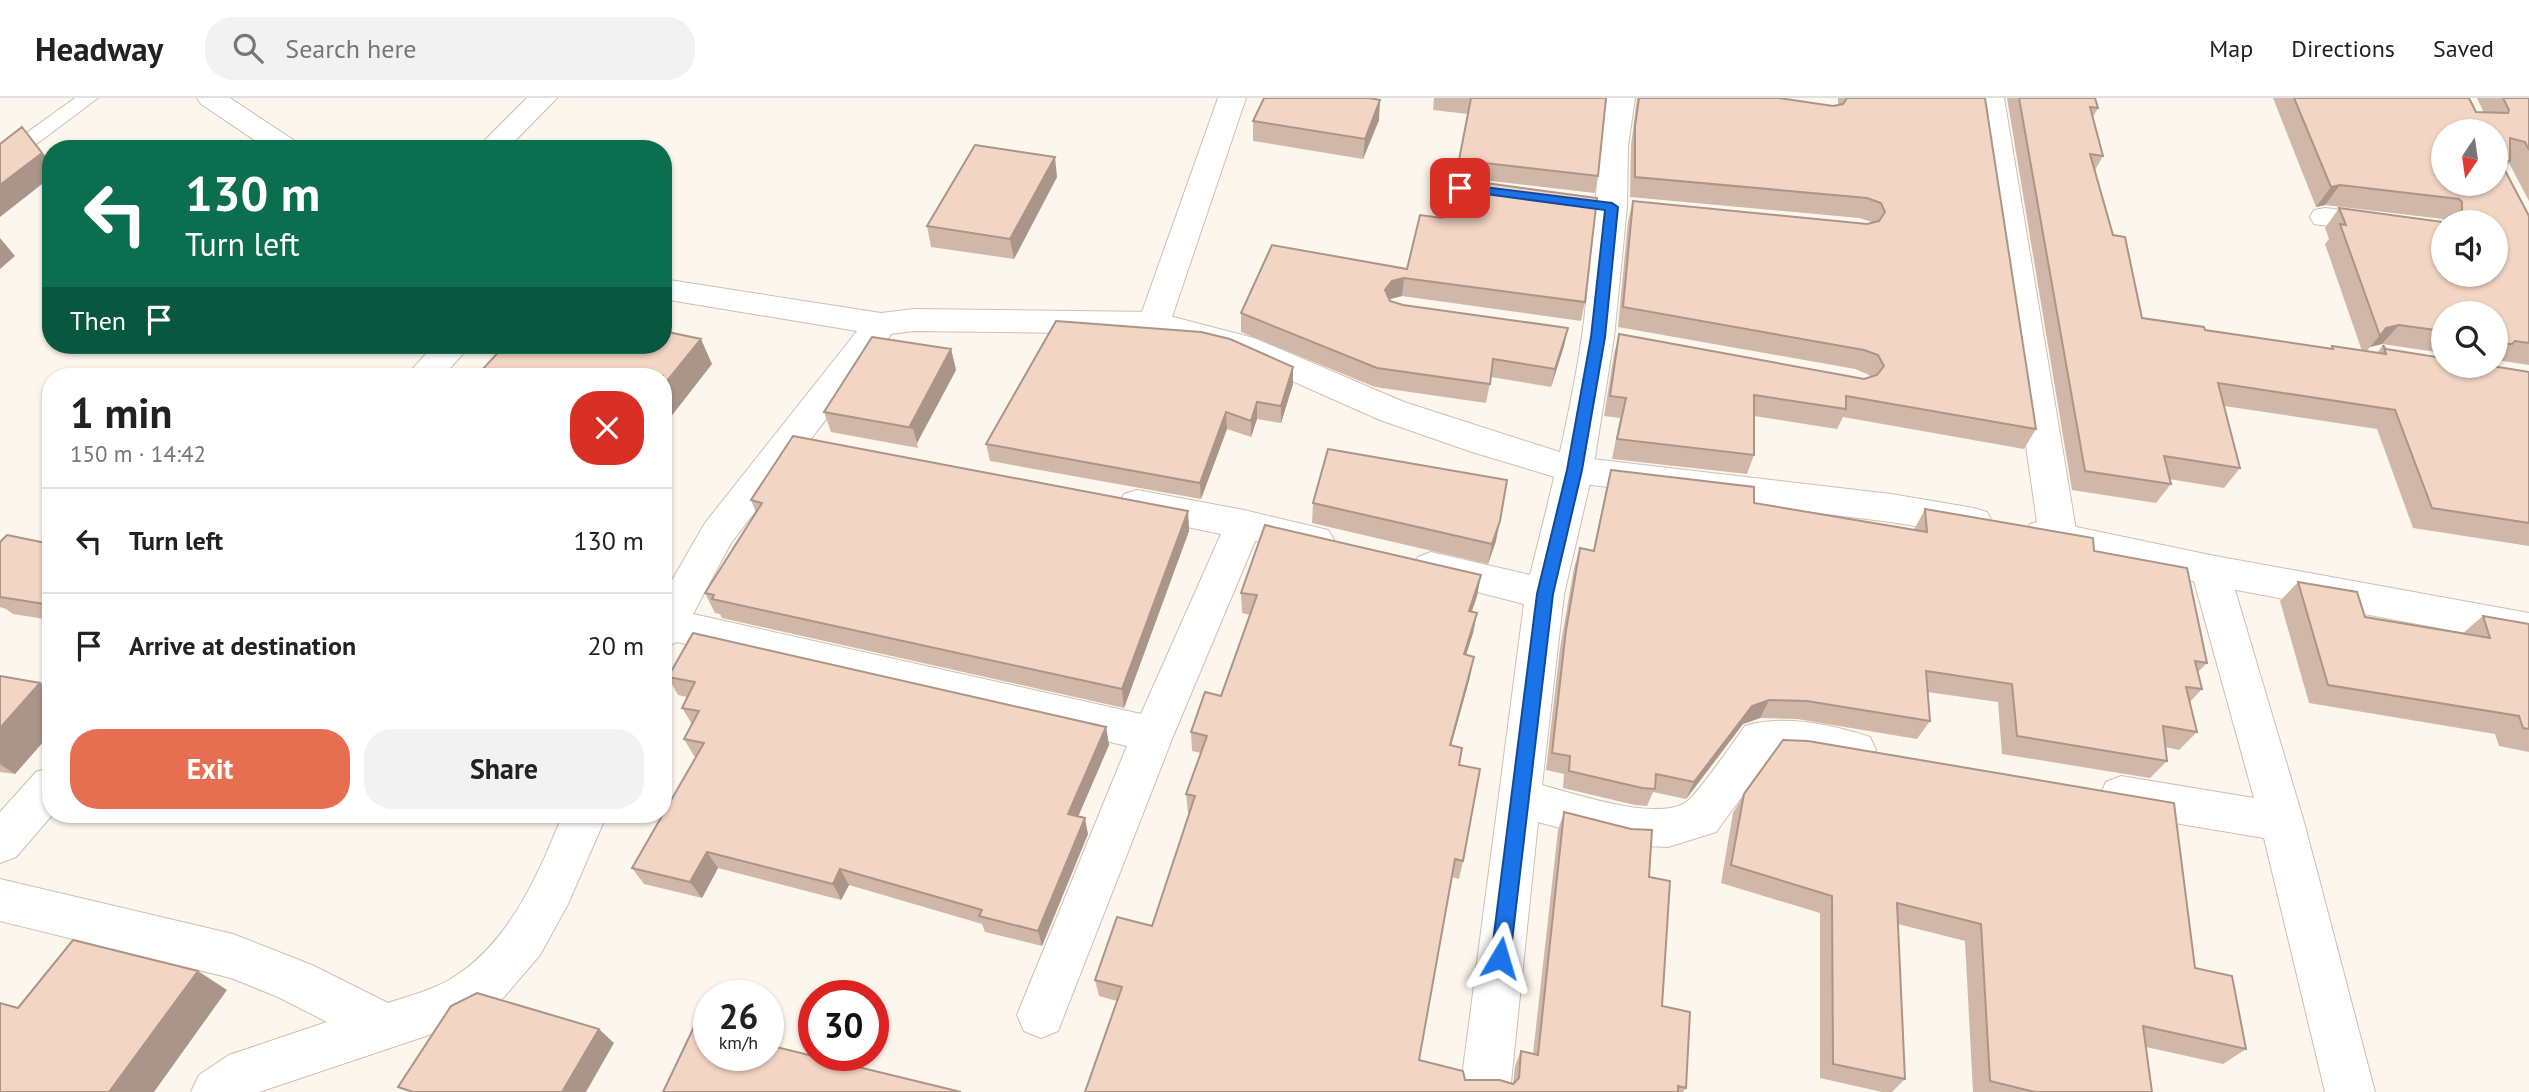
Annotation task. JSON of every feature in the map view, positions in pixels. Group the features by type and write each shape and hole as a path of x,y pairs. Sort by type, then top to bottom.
{"street":[{"path":"211,98 274,140"},
{"path":"499,140 543,98"},
{"path":"1154,323 1232,98"},
{"path":"1485,1092 1545,594 1574,470 1599,338 1612,207 1614,146 1621,98"},
{"path":"1990,98 2058,536"},
{"path":"2325,217 2431,230"},
{"path":"672,290 881,324 914,320 1154,323 1242,346 1392,411 1574,470 1891,508 2058,536 2210,570 2529,629"},
{"path":"672,616 719,533 881,324"},
{"path":"431,368 445,354"},
{"path":"791,439 829,447"},
{"path":"1109,499 1244,524 1349,548"},
{"path":"1041,1016 1153,734 1244,524"},
{"path":"1401,560 1545,594"},
{"path":"2210,570 2282,822 2350,1092"},
{"path":"672,630 1153,734"},
{"path":"1519,797 1624,826 1668,828 1701,818 1760,739 1797,740 1899,757"},
{"path":"2090,789 2282,822"},
{"path":"0,844 42,795"},
{"path":"216,1092 246,1072 386,1027 468,995 503,966 537,919 581,823"},
{"path":"0,900 233,956 295,981 386,1027"}],"lane":[{"path":"0,162 88,98"}],"building":[{"path":"1264,98 1380,100 1365,139 1253,121"},
{"path":"1471,98 1606,98 1598,176 1459,160"},
{"path":"1639,98 1779,98 1833,106 1843,104 1847,98 1985,98 2036,429 1846,396 1846,409 1754,395 1754,455 1617,439 1626,398 1610,396 1619,334 1864,379 1877,375 1884,366 1878,355 1864,350 1623,307 1633,201 1867,224 1879,221 1885,212 1881,203 1867,198 1635,177 1635,126"},
{"path":"2019,98 2095,98 2098,108 2090,107 2103,156 2090,154 2113,235 2125,237 2142,318 2333,349 2332,346 2386,354 2383,345 2386,349 2431,356 2431,378 2508,378 2508,369 2529,372 2529,523 2432,508 2395,410 2218,383 2240,468 2164,456 2171,484 2085,471"},
{"path":"2294,98 2469,98 2476,112 2508,113 2503,98 2529,98 2529,150 2525,142 2510,138 2510,161 2508,119 2431,119 2431,196 2340,185 2331,187"},
{"path":"22,127 42,153 0,185 0,144"},
{"path":"975,145 1055,157 1010,239 927,226"},
{"path":"2508,176 2529,216 2529,343 2515,341 2508,344 2508,301 2431,301 2431,329 2399,325 2386,328 2380,336 2340,224 2346,225 2339,208 2431,220 2431,287 2508,287 2508,210 2462,210 2462,202 2459,199 2434,196 2508,196"},
{"path":"1456,179 1597,198 1585,302 1404,278 1392,281 1385,290 1390,301 1403,305 1568,328 1555,369 1493,359 1490,384 1377,368 1241,313 1272,245 1407,269 1420,215 1442,218 1450,183 1455,183"},
{"path":"1056,321 1201,332 1230,339 1293,367 1281,406 1257,402 1251,421 1226,412 1200,483 986,444"},
{"path":"672,333 701,339 672,375 672,368 484,368 497,354 672,354"},
{"path":"872,337 951,349 910,426 913,428 824,412"},
{"path":"793,436 1188,511 1122,689 712,599 714,595 705,593 762,503 751,500"},
{"path":"1328,449 1507,480 1500,521 1492,544 1313,503"},
{"path":"1611,470 1754,487 1754,503 1927,532 1925,509 2093,538 2094,551 2187,568 2207,663 2195,661 2202,689 2186,687 2197,732 2163,726 2167,761 2017,736 2012,684 1926,671 1930,721 1807,701 1769,700 1752,706 1694,782 1656,774 1655,789 1642,788 1569,771 1570,756 1552,753 1566,630 1580,548 1594,551"},
{"path":"1265,525 1481,575 1469,611 1477,613 1464,654 1474,657 1450,745 1462,748 1459,765 1480,769 1463,861 1455,859 1419,1060 1463,1071 1465,1080 1500,1080 1513,1084 1519,1078 1521,1051 1538,1055 1564,812 1631,829 1652,830 1649,877 1670,881 1662,1006 1690,1012 1686,1088 1678,1086 1678,1092 1085,1092 1122,987 1095,980 1117,917 1152,926 1195,796 1186,794 1207,736 1191,732 1205,692 1221,696 1257,595 1241,593"},
{"path":"7,535 42,542 42,604 0,597 0,542"},
{"path":"2298,582 2357,592 2365,617 2490,638 2483,616 2529,624 2529,729 2523,728 2519,716 2328,685"},
{"path":"693,633 1106,727 1068,814 1085,818 1038,931 979,916 982,910 840,869 833,884 707,852 690,882 632,868 658,823 672,823 672,799 704,743 684,739 699,711 682,708 695,682 672,678 672,670"},
{"path":"0,676 40,683 0,728"},
{"path":"1783,740 1808,741 2174,803 2195,968 2232,976 2246,1049 2143,1026 2152,1092 2035,1092 1990,1081 1981,924 1897,903 1905,1079 1833,1064 1832,896 1731,865 1744,794"},
{"path":"73,940 198,971 109,1092 0,1092 0,1003 18,1008"},
{"path":"477,993 599,1029 562,1092 413,1092 398,1087 451,1006"},
{"path":"693,1029 693,1071 784,1071 784,1049 798,1052 798,1071 875,1071 961,1092 663,1092"}],"route":[{"path":"1460,188 1612,207 1598,337 1574,470 1545,594 1500,958"}]}
